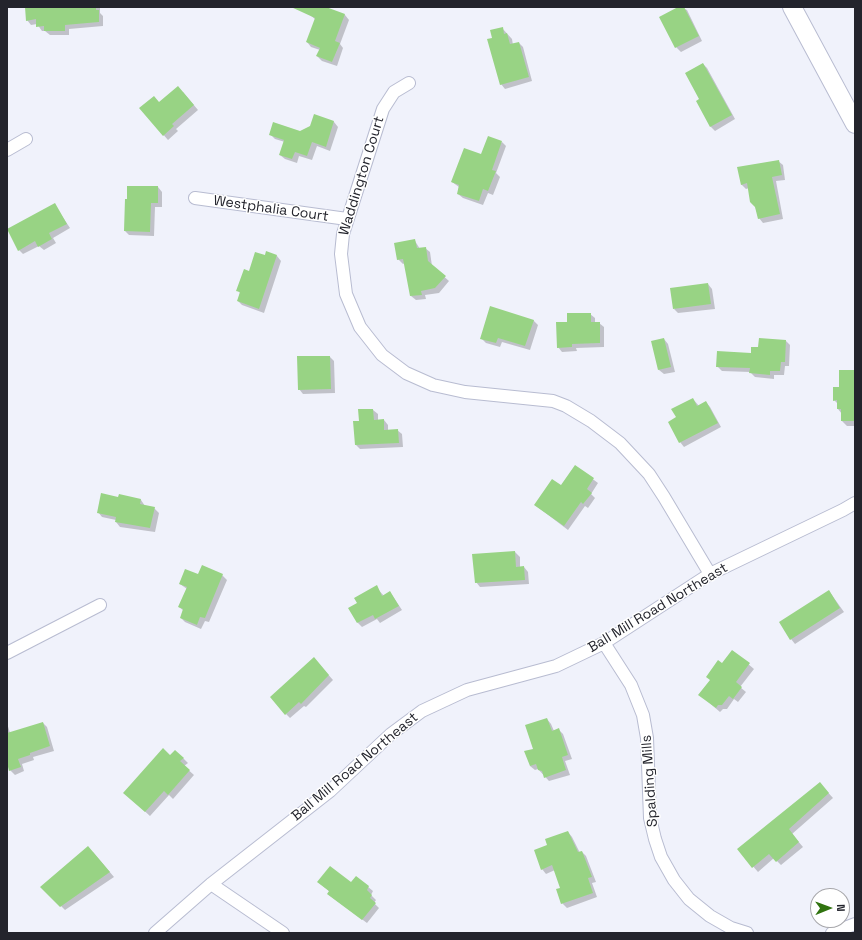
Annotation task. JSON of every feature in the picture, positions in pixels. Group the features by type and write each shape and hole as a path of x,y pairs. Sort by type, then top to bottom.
{"street":[{"path":"792,7 855,124"},
{"name":"Waddington Court","path":"409,83 394,92 382,109 343,234 341,254 346,294 360,327 382,355 406,374 433,385 465,392 553,401 566,406 591,421 620,443 649,474 710,574"},
{"path":"7,150 26,139"},
{"name":"Westphalia Court","path":"195,198 347,219"},
{"name":"Ball Mill Road Northeast","path":"155,933 211,884 330,791 390,734 422,711 467,690 556,666 604,643 710,574 855,503"},
{"path":"7,653 100,605"},
{"name":"Spalding Mills","path":"604,643 631,685 643,715 648,738 650,818 661,857 674,880 690,899 710,916 731,928 747,933"},
{"path":"211,884 283,933"},
{"path":"832,933 855,924"}],"building":[{"path":"25,7 96,7 96,10 99,10 99,22 65,25 65,31 44,31 44,26 36,27 36,19 26,21"},
{"path":"291,7 326,7 345,14 335,41 340,43 332,62 316,56 320,48 306,42 315,18"},
{"path":"678,7 684,7 699,36 675,48 659,17"},
{"path":"503,27 504,34 507,33 510,44 519,42 529,77 500,85 487,39 492,38 490,30"},
{"path":"703,63 732,115 710,127 696,101 699,99 685,73"},
{"path":"178,86 194,105 172,124 174,126 163,136 139,108 154,96 159,102"},
{"path":"314,114 334,121 326,147 312,142 307,156 295,152 292,159 279,155 284,140 269,135 273,122 300,131 310,126"},
{"path":"488,136 502,141 492,170 496,171 488,191 483,189 479,201 457,194 459,185 451,182 464,148 481,154"},
{"path":"779,160 782,175 772,177 780,214 758,219 755,207 750,202 747,183 741,185 737,167"},
{"path":"127,186 158,186 158,203 151,203 150,232 124,231"},
{"path":"55,203 67,224 49,233 52,239 38,247 35,241 18,251 7,229"},
{"path":"415,239 417,248 426,247 428,261 446,276 435,288 421,291 422,295 410,296 403,259 397,260 394,243"},
{"path":"266,251 277,255 259,309 237,301 240,292 236,291 244,269 249,271 255,252 265,255"},
{"path":"708,283 711,304 673,309 670,288"},
{"path":"490,306 534,320 525,346 498,338 496,343 480,339"},
{"path":"567,313 591,313 591,322 600,322 600,343 572,344 572,347 557,348 556,322 567,322"},
{"path":"664,338 671,367 658,370 651,341"},
{"path":"759,338 786,340 785,362 781,362 780,371 770,371 770,375 749,373 750,368 716,367 717,351 751,353 751,347 758,347"},
{"path":"297,356 330,356 331,389 298,390"},
{"path":"839,370 855,370 855,421 841,421 841,409 837,409 837,400 833,401 833,387 839,387"},
{"path":"693,398 697,406 706,401 718,423 679,443 668,422 676,417 671,409"},
{"path":"358,409 373,409 374,420 384,419 384,430 398,429 399,443 355,445 353,421 359,421"},
{"path":"575,465 594,478 587,489 592,493 583,504 581,502 564,526 534,505 552,479 561,485"},
{"path":"101,493 118,497 119,494 141,499 140,504 155,507 150,528 115,522 116,517 97,513"},
{"path":"515,551 516,567 524,566 525,580 475,583 472,554"},
{"path":"202,565 223,574 205,618 200,617 197,625 180,618 183,609 178,607 187,587 179,584 185,569 198,574"},
{"path":"377,585 382,596 390,591 399,606 375,619 373,615 357,623 348,608 357,603 354,598"},
{"path":"829,590 840,608 790,640 779,622"},
{"path":"732,650 750,663 736,682 742,687 733,699 729,696 722,705 718,705 716,708 698,695 710,680 706,677 718,660 722,663"},
{"path":"314,657 329,675 301,704 299,702 285,715 270,697"},
{"path":"547,718 552,731 559,728 568,755 562,757 566,770 544,778 542,771 538,770 536,764 530,766 524,751 533,749 525,725"},
{"path":"43,722 50,746 18,759 21,767 9,771 7,763 7,733"},
{"path":"163,748 170,755 175,750 184,758 180,761 190,770 168,795 164,791 145,812 123,793"},
{"path":"820,782 829,793 789,829 799,842 776,862 769,854 752,868 737,849"},
{"path":"568,831 578,852 582,851 592,877 588,878 593,893 561,904 556,889 560,888 552,865 541,870 534,850 547,845 545,839"},
{"path":"88,846 110,872 60,907 40,887"},
{"path":"330,866 351,882 356,876 369,886 367,890 372,895 370,898 376,903 362,920 327,894 329,891 317,882"}]}
